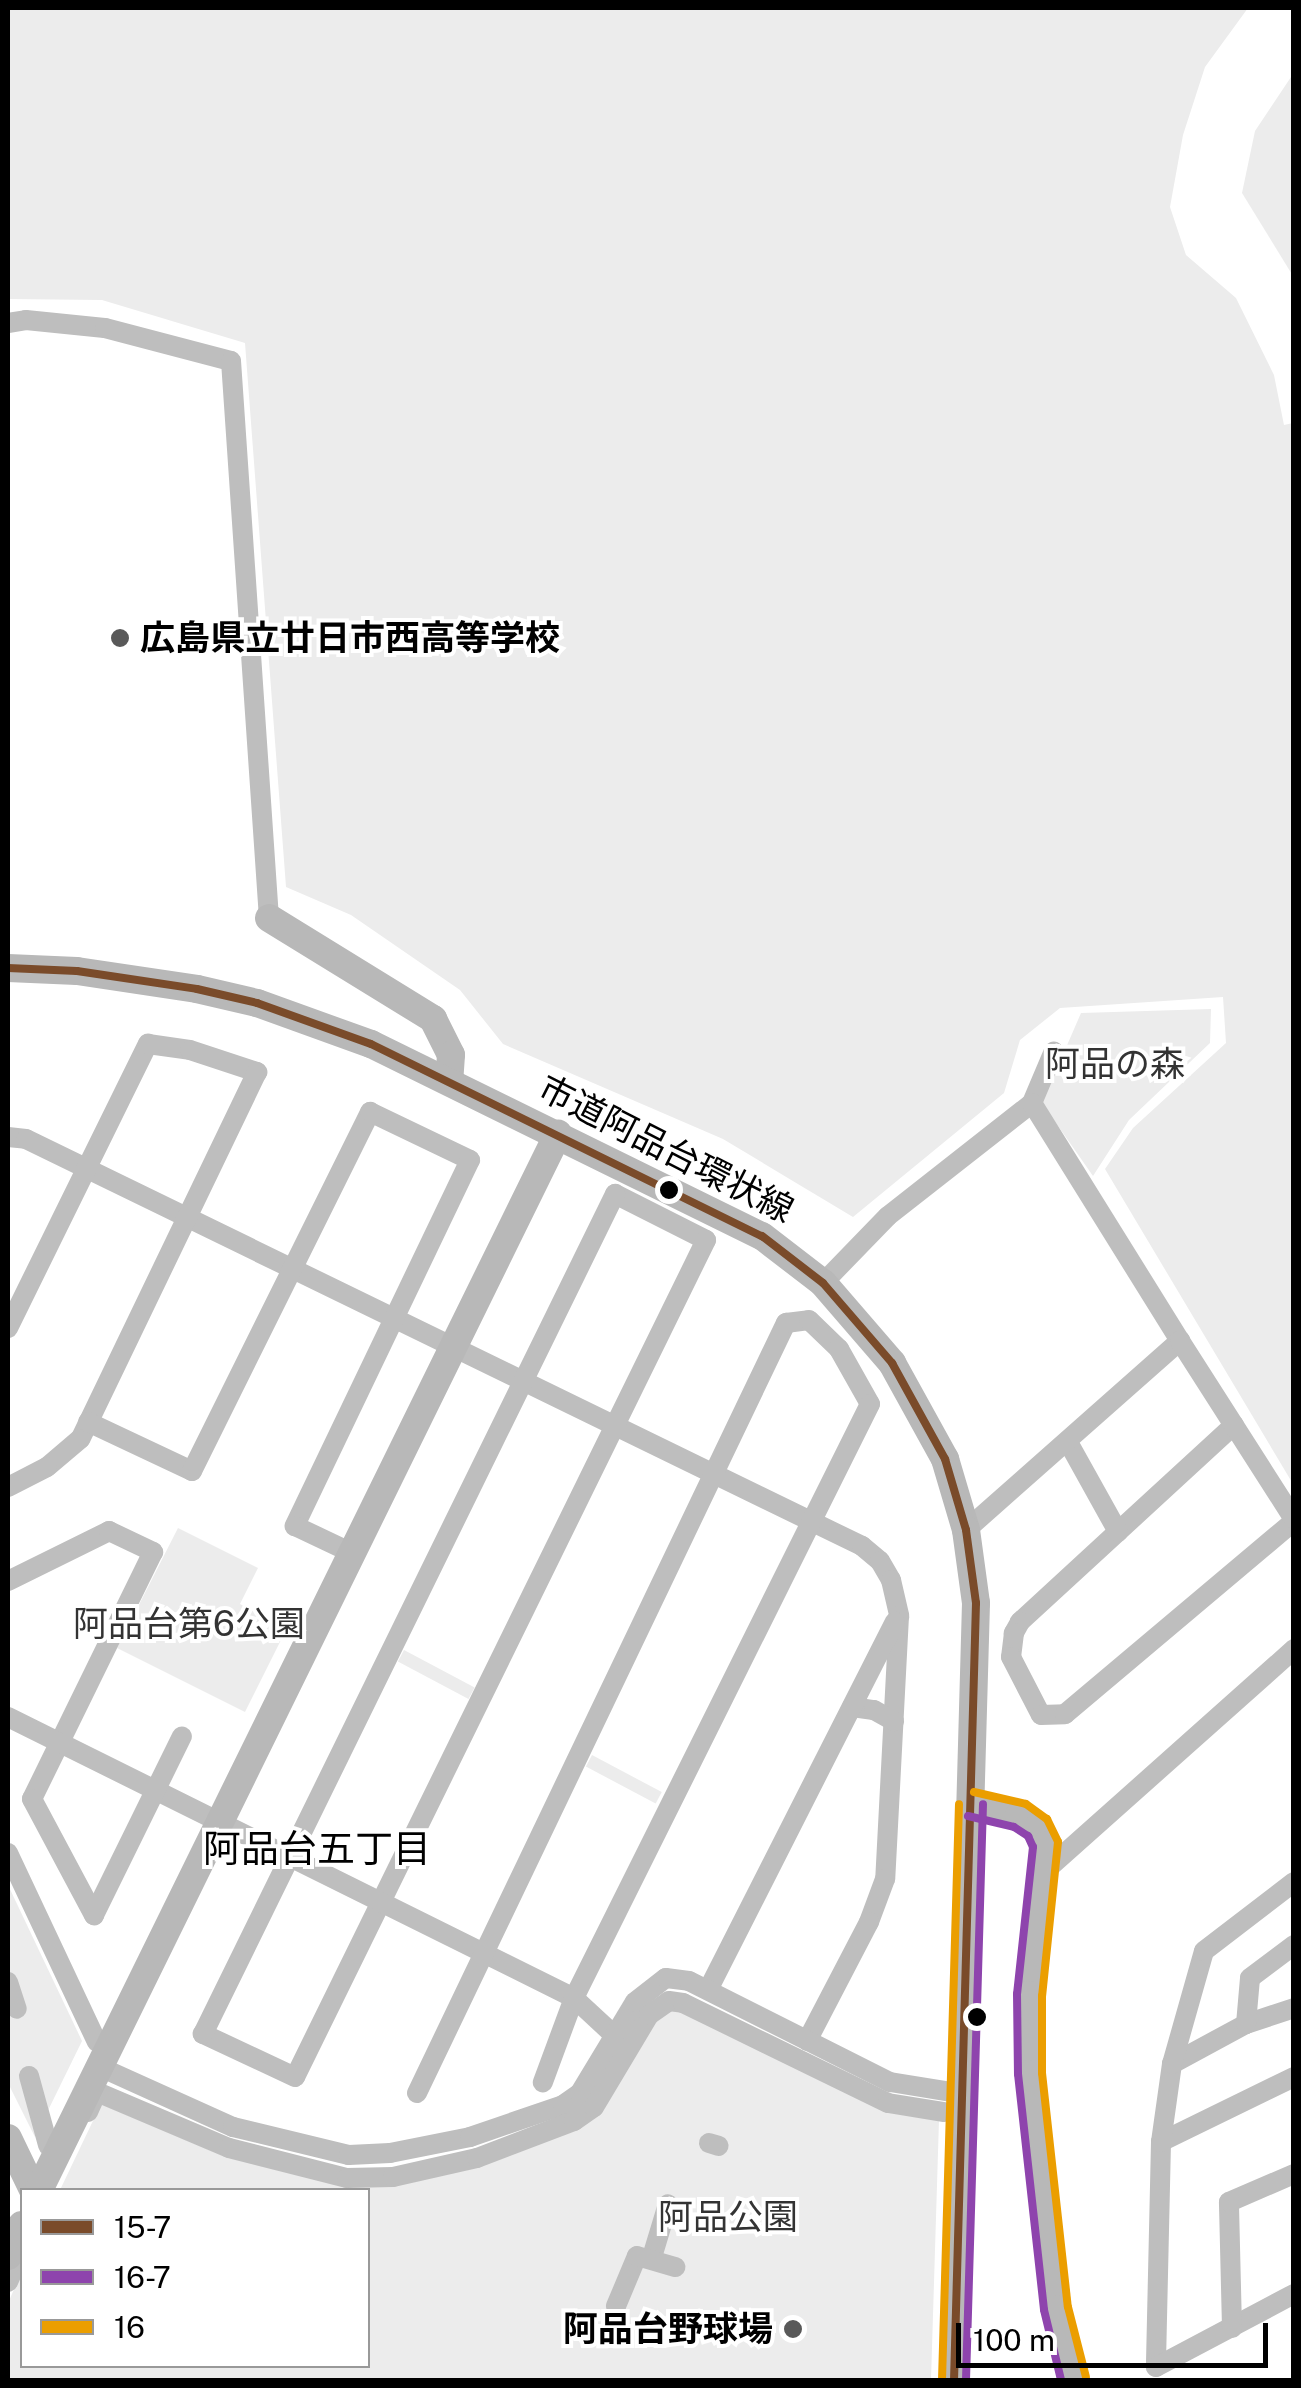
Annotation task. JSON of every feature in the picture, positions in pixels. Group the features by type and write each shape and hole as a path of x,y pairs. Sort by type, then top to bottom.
{"street":[{"path":"8,323 26,320 104,328 231,360 269,918 366,973 434,1019 452,1054 449,1081"},
{"name":"市道阿品台環状線","path":"8,968 138,978 256,1003 371,1044 740,1223 823,1283 870,1334 912,1393 945,1459 966,1530 976,1603 971,1804 953,2103 954,2380"},
{"path":"8,1328 148,1044 190,1050 257,1072 80,1439 63,1455 8,1487"},
{"path":"823,1283 888,1216 1032,1103 1054,1051"},
{"path":"1032,1103 1180,1341 1234,1424 1294,1520 1066,1714 1042,1715 1012,1658 1014,1633 1234,1424"},
{"path":"88,1422 192,1471 370,1112 470,1160 294,1526 352,1553"},
{"path":"37,2188 99,2054 220,1824 558,1134"},
{"path":"8,1137 26,1139 292,1268 862,1546 880,1561 891,1580 898,1616 884,1879 874,1912 807,2041"},
{"path":"615,1194 706,1240 295,2077 203,2034 523,1381 615,1194"},
{"path":"417,2093 786,1323 809,1320 839,1349 870,1404 574,1998 544,2082"},
{"path":"966,1530 1180,1341"},
{"path":"1068,1442 1118,1532"},
{"path":"8,1581 109,1531 154,1552 32,1799 94,1916 182,1736"},
{"path":"708,1990 898,1616"},
{"path":"1045,1871 1294,1649"},
{"path":"852,1707 874,1710 894,1721"},
{"path":"8,1717 574,1998 615,2036"},
{"path":"971,1804 1000,1808 1038,1828 1046,1844 1029,1996 1030,2074 1056,2309 1074,2380"},
{"path":"8,1853 99,2054 233,2126 348,2155 390,2153 470,2137 563,2105 580,2093 635,2002 666,1978 689,1981 890,2082 953,2103"},
{"path":"1157,2374 1161,2142 1172,2064 1204,1951 1294,1882"},
{"path":"1246,2024 1250,1978 1294,1945"},
{"path":"8,1982 17,2010"},
{"path":"52,2188 97,2092 110,2103 229,2148 347,2178 393,2177 476,2158 574,2121 594,2107 649,2016 669,2001 683,2003 888,2103 953,2103"},
{"path":"1172,2064 1246,2024 1294,2008"},
{"path":"29,2076 48,2145"},
{"path":"1161,2142 1294,2077"},
{"path":"8,2138 35,2188"},
{"path":"1232,2328 1229,2202 1294,2174"},
{"path":"652,2257 668,2204"},
{"path":"8,2256 20,2229"},
{"path":"8,2282 20,2255"},
{"path":"616,2306 637,2256 652,2257 675,2267"},
{"path":"1157,2374 1294,2294"}],"green space":[{"path":"8,8 1248,8 1205,67 1183,135 1170,207 1186,255 1236,298 1274,375 1284,425 1293,423 1293,1484 1105,1169 1133,1128 1226,1043 1223,997 1060,1008 1020,1040 1004,1093 853,1217 723,1139 503,1044 460,990 351,915 286,887 245,343 102,300 8,299"},
{"path":"1293,74 1293,276 1242,193 1255,131"},
{"name":"阿品の森","path":"1211,1009 1210,1043 1129,1120 1093,1176 1042,1103 1081,1013"},
{"name":"阿品台第6公園","path":"178,1528 258,1568 240,1604 287,1628 245,1712 117,1648"},
{"path":"404,1650 475,1688 469,1699 398,1661"},
{"path":"592,1755 662,1792 656,1804 586,1766"},
{"path":"8,1885 82,2041 35,2137 8,2083"},
{"name":"阿品公園","path":"682,2009 939,2120 931,2380 8,2380 8,2303 20,2276 20,2368 370,2368 370,2188 61,2188 101,2104 226,2157 394,2186 481,2166 600,2113 656,2021 669,2011"}],"transit line":[{"name":"15-7","path":"8,968 77,971 197,989 257,1003 371,1044 762,1236 823,1283 892,1363 945,1459 966,1530 976,1603 954,2380"},
{"name":"16","path":"974,1792 1026,1804 1047,1819 1058,1842 1042,1996 1042,2073 1068,2307 1086,2377"},
{"name":"16","path":"942,2380 959,1804"},
{"name":"16-7","path":"966,2380 983,1804"},
{"name":"16-7","path":"968,1816 1014,1827 1028,1836 1033,1847 1017,1994 1018,2074 1044,2310 1061,2380"}],"place":[{"name":"広島県立廿日市西高等学校","path":"120,638"},
{"name":"阿品台野球場","path":"793,2329"}],"district":[{"name":"阿品台五丁目","path":"317,1849"}]}
